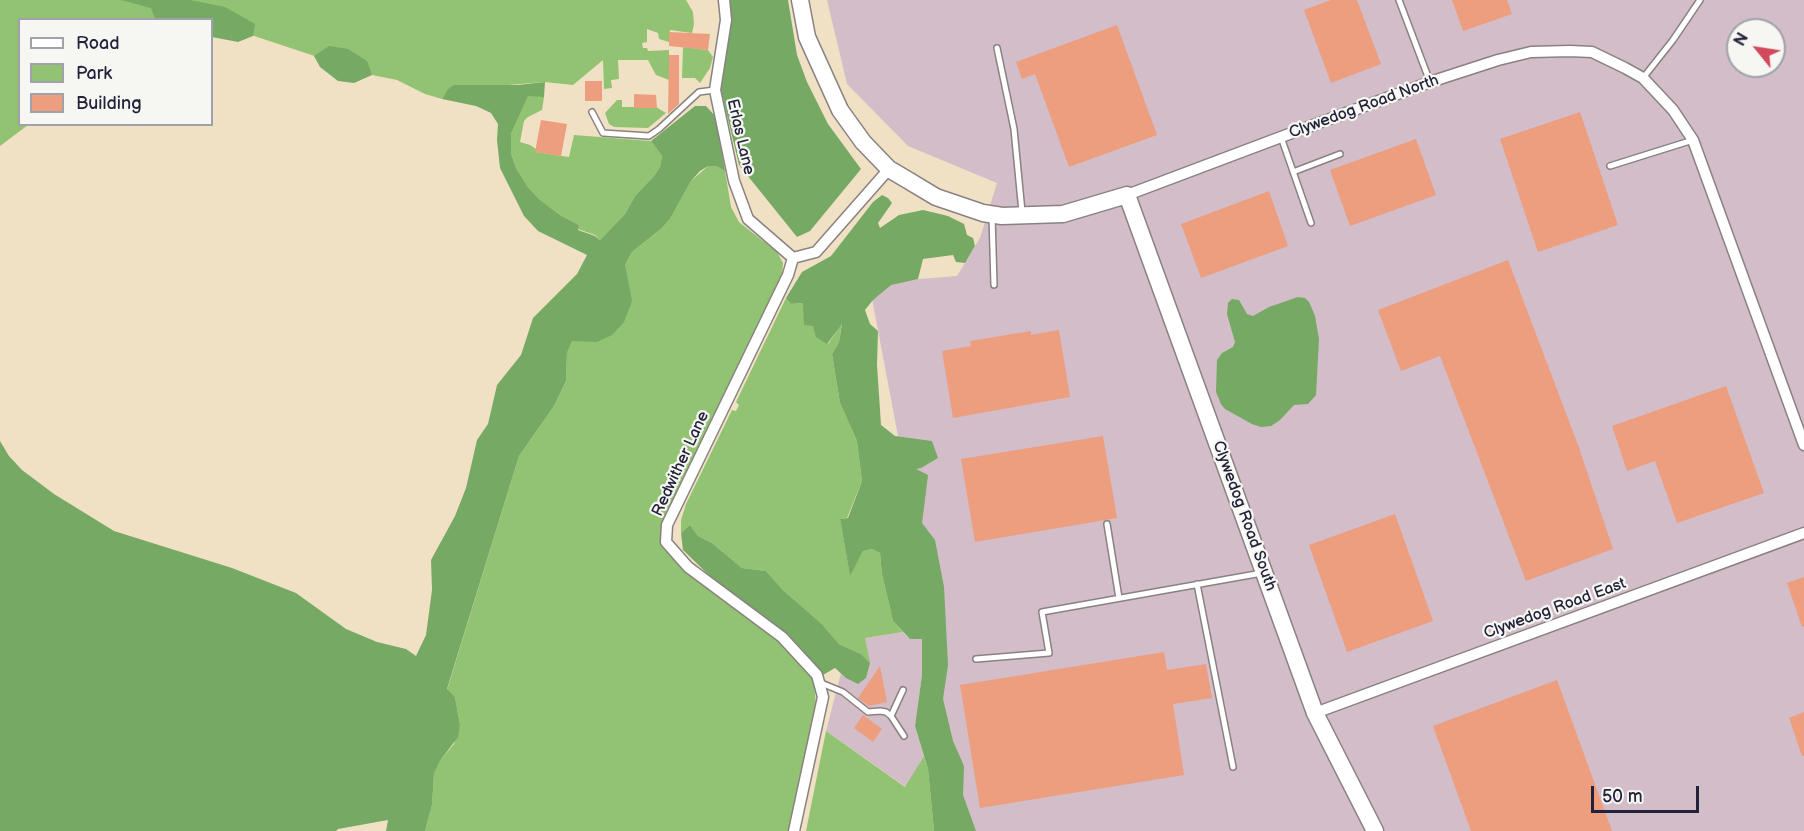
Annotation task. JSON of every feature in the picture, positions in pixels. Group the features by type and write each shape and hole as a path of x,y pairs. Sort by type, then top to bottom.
{"street":[{"name":"Erlas Lane","path":"724,0 726,20 715,90 734,181 748,219 793,258"},
{"name":"Clywedog Road North","path":"800,0 807,38 840,110 863,142 889,169 936,197 992,215 1063,214 1127,195 1430,82 1498,60 1531,52 1592,52 1643,78 1673,110 1693,140 1804,445"},
{"path":"793,258 816,252 889,169"},
{"name":"Clywedog Road South","path":"1127,195 1315,713 1375,831"},
{"name":"Redwither Lane","path":"793,258 788,275 667,525 666,542 688,567 782,637 817,675 819,682"},
{"name":"Clywedog Road East","path":"1315,713 1804,532"},
{"path":"794,831 823,697 819,682"}],"lane":[{"path":"1400,0 1430,82"},
{"path":"1643,78 1673,40 1700,0"},
{"path":"997,48 1014,129 1023,216"},
{"path":"592,112 603,133 649,135 659,129 699,92 715,90"},
{"path":"1281,137 1311,223"},
{"path":"1610,166 1693,140"},
{"path":"1293,172 1340,154"},
{"path":"992,215 994,285"},
{"path":"1107,524 1119,598"},
{"path":"976,659 1049,652 1042,612 1264,573"},
{"path":"1197,585 1233,767"},
{"path":"819,682 843,692 868,712 880,711 891,716 904,736"},
{"path":"891,716 903,690"}],"shaded area":[{"path":"827,0 1804,0 1804,831 947,831 923,568 869,283 957,276 980,238 997,183 908,146 847,84"},
{"path":"903,632 910,639 922,639 922,675 915,726 924,756 906,787 826,731 841,673 846,678 865,638"}],"green space":[{"path":"0,0 686,0 693,12 692,33 670,30 669,42 659,39 658,33 647,29 647,42 642,43 643,48 647,48 648,51 669,50 669,80 656,75 648,60 618,60 619,79 611,80 612,88 604,89 603,60 573,85 545,82 447,90 442,99 425,94 397,80 372,75 213,22 213,18 18,18 18,126 27,126 0,146"},
{"path":"121,0 190,0 225,7 255,24 253,36 238,42 213,37 213,18 155,18 151,8"},
{"path":"729,0 788,0 797,55 807,82 828,124 861,169 810,231 797,237 739,165 721,90 731,21"},
{"path":"329,46 348,49 367,61 372,75 354,83 338,81 320,67 314,56"},
{"path":"683,47 708,50 713,57 710,68 700,83 695,78 682,78"},
{"path":"545,82 544,97 528,96 511,134 511,153 516,168 528,187 560,215 579,225 578,230 600,240 625,214 635,196 660,167 662,156 651,141 695,106 706,106 716,117 725,171 716,166 708,166 700,171 691,181 670,219 632,252 625,265 632,301 624,322 612,335 597,342 572,341 567,353 566,381 554,406 519,456 447,689 455,697 460,725 458,737 440,761 434,774 432,805 425,831 386,831 388,820 336,831 0,831 0,441 9,456 22,470 54,494 114,531 232,568 296,593 346,629 377,642 406,649 416,656 426,635 432,590 431,560 455,516 466,488 477,440 488,424 497,385 521,355 533,318 577,274 587,255 538,231 524,216 500,168 498,124 491,113 476,106 442,99 447,90 454,85 518,85"},
{"path":"528,95 544,97 542,110 524,121 520,142 530,145 536,149 536,152 569,157 574,135 651,141 662,156 660,167 654,176 635,196 625,214 600,240 595,235 578,229 579,225 560,215 539,199 516,168 511,153 511,134"},
{"path":"617,100 622,100 622,107 656,107 666,113 648,128 614,127 609,124 605,113"},
{"path":"708,166 716,166 725,171 731,207 739,222 777,252 783,263 782,276 663,523 685,569 778,640 814,680 816,706 788,831 425,831 432,805 434,774 440,761 454,744 460,725 455,697 447,690 519,456 554,406 566,381 567,353 572,340 581,340 626,274 625,265 632,252 670,219 691,181"},
{"path":"882,195 892,203 878,223 880,228 899,215 923,210 948,216 964,224 967,235 973,238 975,246 965,263 956,262 953,255 923,259 918,279 891,285 865,310 870,324 878,331 877,365 881,425 895,436 932,441 938,458 916,469 928,475 922,523 935,540 944,587 948,665 943,699 953,741 964,766 963,795 976,831 934,831 928,769 915,726 922,675 922,639 910,639 893,621 882,574 880,553 872,549 863,551 850,576 840,519 848,518 862,481 857,441 840,403 832,354 839,342 842,324 827,344 816,337 813,326 804,325 803,303 791,304 786,298 802,272 831,256 873,202"},
{"path":"1298,297 1305,298 1309,302 1315,316 1319,339 1316,395 1308,404 1294,405 1271,426 1261,427 1225,409 1216,392 1217,360 1222,353 1233,347 1235,342 1227,314 1228,303 1232,299 1239,300 1247,314 1253,316 1269,307"},
{"path":"786,298 791,304 803,303 813,326 828,344 842,323 839,342 832,354 840,403 857,441 862,481 847,518 840,519 850,575 863,551 872,549 880,553 882,574 893,621 903,632 865,638 870,663 861,654 839,644 822,624 784,591 766,571 742,568 712,543 698,536 690,525 681,533 681,520 686,504 732,410 736,411 739,405 736,402"},
{"path":"690,525 698,536 712,543 742,568 766,571 784,591 822,624 839,644 861,654 870,663 866,678 858,684 846,678 835,668 823,675 783,632 715,581 683,550 681,533"},
{"path":"826,731 905,787 924,756 928,769 934,831 806,831"}],"building":[{"path":"1331,0 1357,0 1381,64 1331,83 1304,10"},
{"path":"1452,0 1507,0 1512,14 1463,31"},
{"path":"1117,25 1157,135 1069,167 1035,74 1022,79 1016,62"},
{"path":"669,32 710,34 708,50 669,46"},
{"path":"669,55 679,55 679,104 668,114"},
{"path":"585,81 602,81 602,101 585,101"},
{"path":"634,94 656,95 657,108 634,108"},
{"path":"1580,112 1618,225 1538,252 1500,139"},
{"path":"541,120 567,124 561,156 535,152"},
{"path":"1416,139 1436,195 1350,226 1330,170"},
{"path":"1269,191 1288,246 1201,278 1181,224"},
{"path":"1508,260 1578,445 1613,549 1526,581 1440,356 1401,371 1378,310"},
{"path":"1059,330 1070,397 953,418 942,351 971,346 970,341 1031,331 1031,335"},
{"path":"1726,386 1764,493 1677,523 1655,461 1627,471 1612,426"},
{"path":"1103,436 1117,518 975,542 961,459"},
{"path":"1395,514 1433,621 1347,652 1309,545"},
{"path":"1804,577 1804,626 1802,627 1787,583"},
{"path":"1164,652 1167,670 1206,664 1212,698 1173,704 1184,775 980,808 960,685"},
{"path":"880,666 887,702 869,706 858,698"},
{"path":"1557,680 1612,831 1471,831 1433,726"},
{"path":"1804,712 1804,756 1802,756 1789,718"},
{"path":"863,715 882,729 873,742 854,728"}]}
